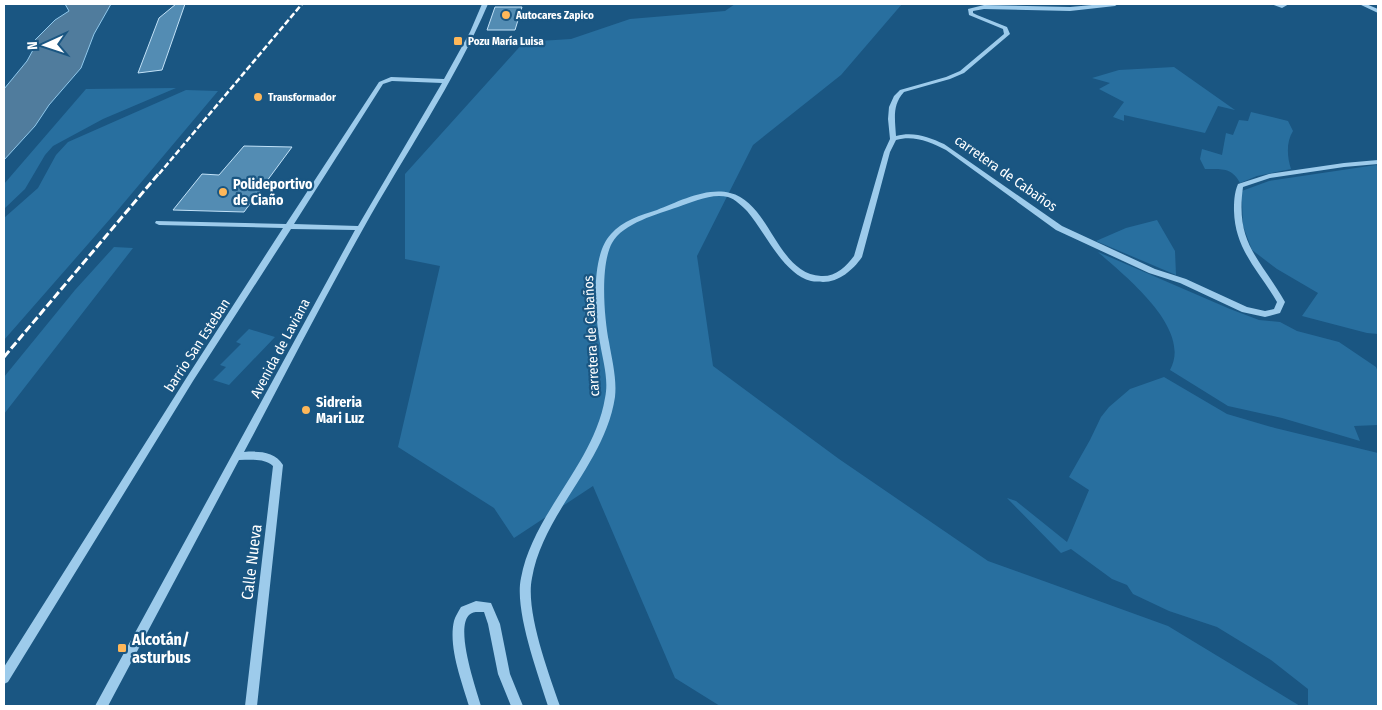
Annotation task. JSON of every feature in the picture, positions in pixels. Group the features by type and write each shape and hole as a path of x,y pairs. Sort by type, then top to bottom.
{"street":[{"name":"Avenida de Laviana","path":"102,706 360,228 395,171 473,32 486,4"},
{"path":"893,139 890,124 891,104 896,96 902,91 960,73 979,58 991,44 1007,34 1005,28 974,16 970,10 984,8 1070,10 1115,4"},
{"path":"1274,4 1282,6 1286,4"},
{"path":"1362,4 1378,11"},
{"name":"barrio San Esteban","path":"4,678 185,388 381,83 391,79 445,81"},
{"name":"carretera de Cabaños","path":"554,706 526,609 525,579 550,518 604,425 611,396 609,365 603,332 602,270 604,253 610,239 618,231 634,222 682,203 718,194 734,196 745,205 794,266 806,276 823,279 840,276 850,269 858,257 887,152 893,139 903,135 915,136 934,142 974,166 1039,214 1076,236 1245,310 1265,314 1277,311 1280,302 1273,288 1256,266 1238,227 1236,210 1240,186 1269,176 1378,162"},
{"path":"159,222 360,228"},
{"name":"Calle Nueva","path":"238,456 268,457 276,460 278,465 251,706"},
{"path":"476,706 457,641 459,621 465,612 474,606 487,607 494,624 504,674 517,706"}],"shaded area":[{"path":"65,4 111,4 94,34 81,68 49,105 35,126 4,160 4,89 27,61 33,50 33,42 55,20 69,11"},
{"path":"735,4 902,4 841,75 753,145 697,256 713,366 839,459 988,561 1168,626 1300,706 720,706 675,678 593,486 514,538 494,508 398,447 440,266 405,259 405,174 524,42 571,39 630,19 725,11"},
{"path":"1174,67 1235,110 1218,106 1205,133 1124,115 1124,121 1113,117 1124,102 1099,89 1110,83 1092,78 1119,70"},
{"path":"176,88 103,119 53,146 45,155 25,189 4,209 4,184 86,89"},
{"path":"186,90 218,91 117,211 4,340 4,218 38,188 56,155 68,142"},
{"path":"1251,112 1288,121 1293,131 1289,140 1288,150 1291,169 1257,176 1240,183 1233,174 1226,170 1205,169 1200,159 1202,149 1222,155 1226,133 1233,135 1239,120 1248,121"},
{"path":"1378,166 1378,334 1367,333 1302,316 1318,293 1277,269 1252,250 1243,226 1242,201 1239,192 1269,181"},
{"path":"1157,220 1175,251 1176,275 1096,241 1126,228"},
{"path":"114,247 133,248 4,414 4,377 75,290"},
{"path":"1098,252 1259,320 1280,322 1297,331 1339,342 1376,367 1378,372 1378,425 1354,426 1360,441 1282,418 1228,406 1170,370 1175,354 1172,338 1164,321 1139,289"},
{"path":"249,329 275,337 229,385 213,380 226,367 220,365 241,344 236,342"},
{"path":"1164,377 1227,414 1275,428 1378,453 1378,706 1308,706 1308,689 1271,660 1217,627 1169,611 1133,594 1127,585 1112,579 1071,549 1061,553 1007,498 1016,501 1067,542 1089,490 1069,477 1101,417 1109,407 1130,389"}],"building":[{"path":"176,4 185,4 162,70 138,73 159,18"},
{"name":"Autocares Zapico","path":"495,7 522,7 515,30 487,30"},
{"name":"Polideportivo de Ciaño","path":"244,146 292,147 244,212 173,210 202,174 219,175"}],"railway":[{"path":"159,174 302,4"},
{"path":"4,357 160,172"}],"place":[{"name":"Autocares Zapico","path":"506,15"},
{"name":"Pozu María Luisa","path":"458,41"},
{"name":"Transformador","path":"258,97"},
{"name":"Polideportivo de Ciaño","path":"223,192"},
{"name":"Sidreria Mari Luz","path":"306,410"},
{"name":"Alcotán/ asturbus","path":"122,648"}]}
